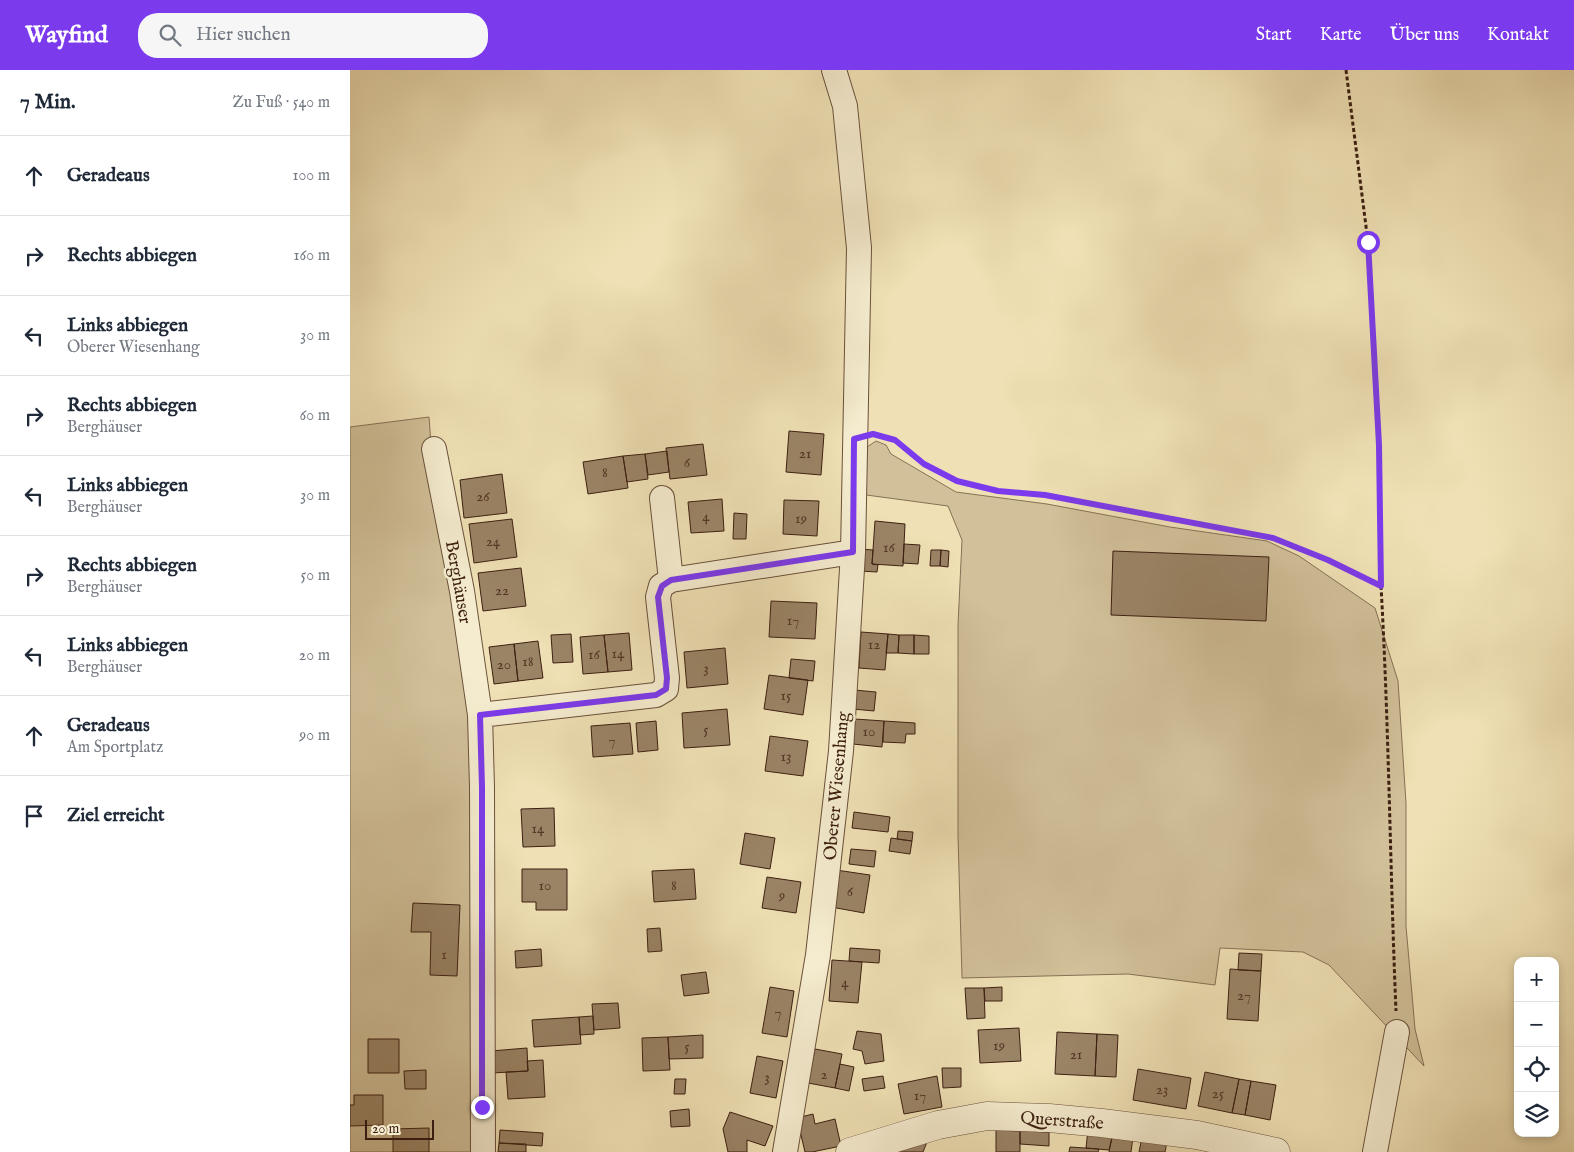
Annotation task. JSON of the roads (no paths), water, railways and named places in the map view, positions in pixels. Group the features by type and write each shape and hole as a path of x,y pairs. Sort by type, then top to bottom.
{"street":[{"name":"Oberer Wiesenhang","path":"785,1152 819,945 840,751 853,552 859,248 845,106 834,70"},
{"name":"Berghäuser","path":"434,449 462,591 480,715 482,787 483,1152"},
{"path":"662,498 671,580"},
{"path":"480,715 656,695 666,689 667,678 658,597 662,586 671,580 853,552"},
{"path":"1375,1152 1397,1032"},
{"name":"Querstraße","path":"850,1152 938,1125 987,1116 1102,1122 1197,1135 1276,1152"}]}
